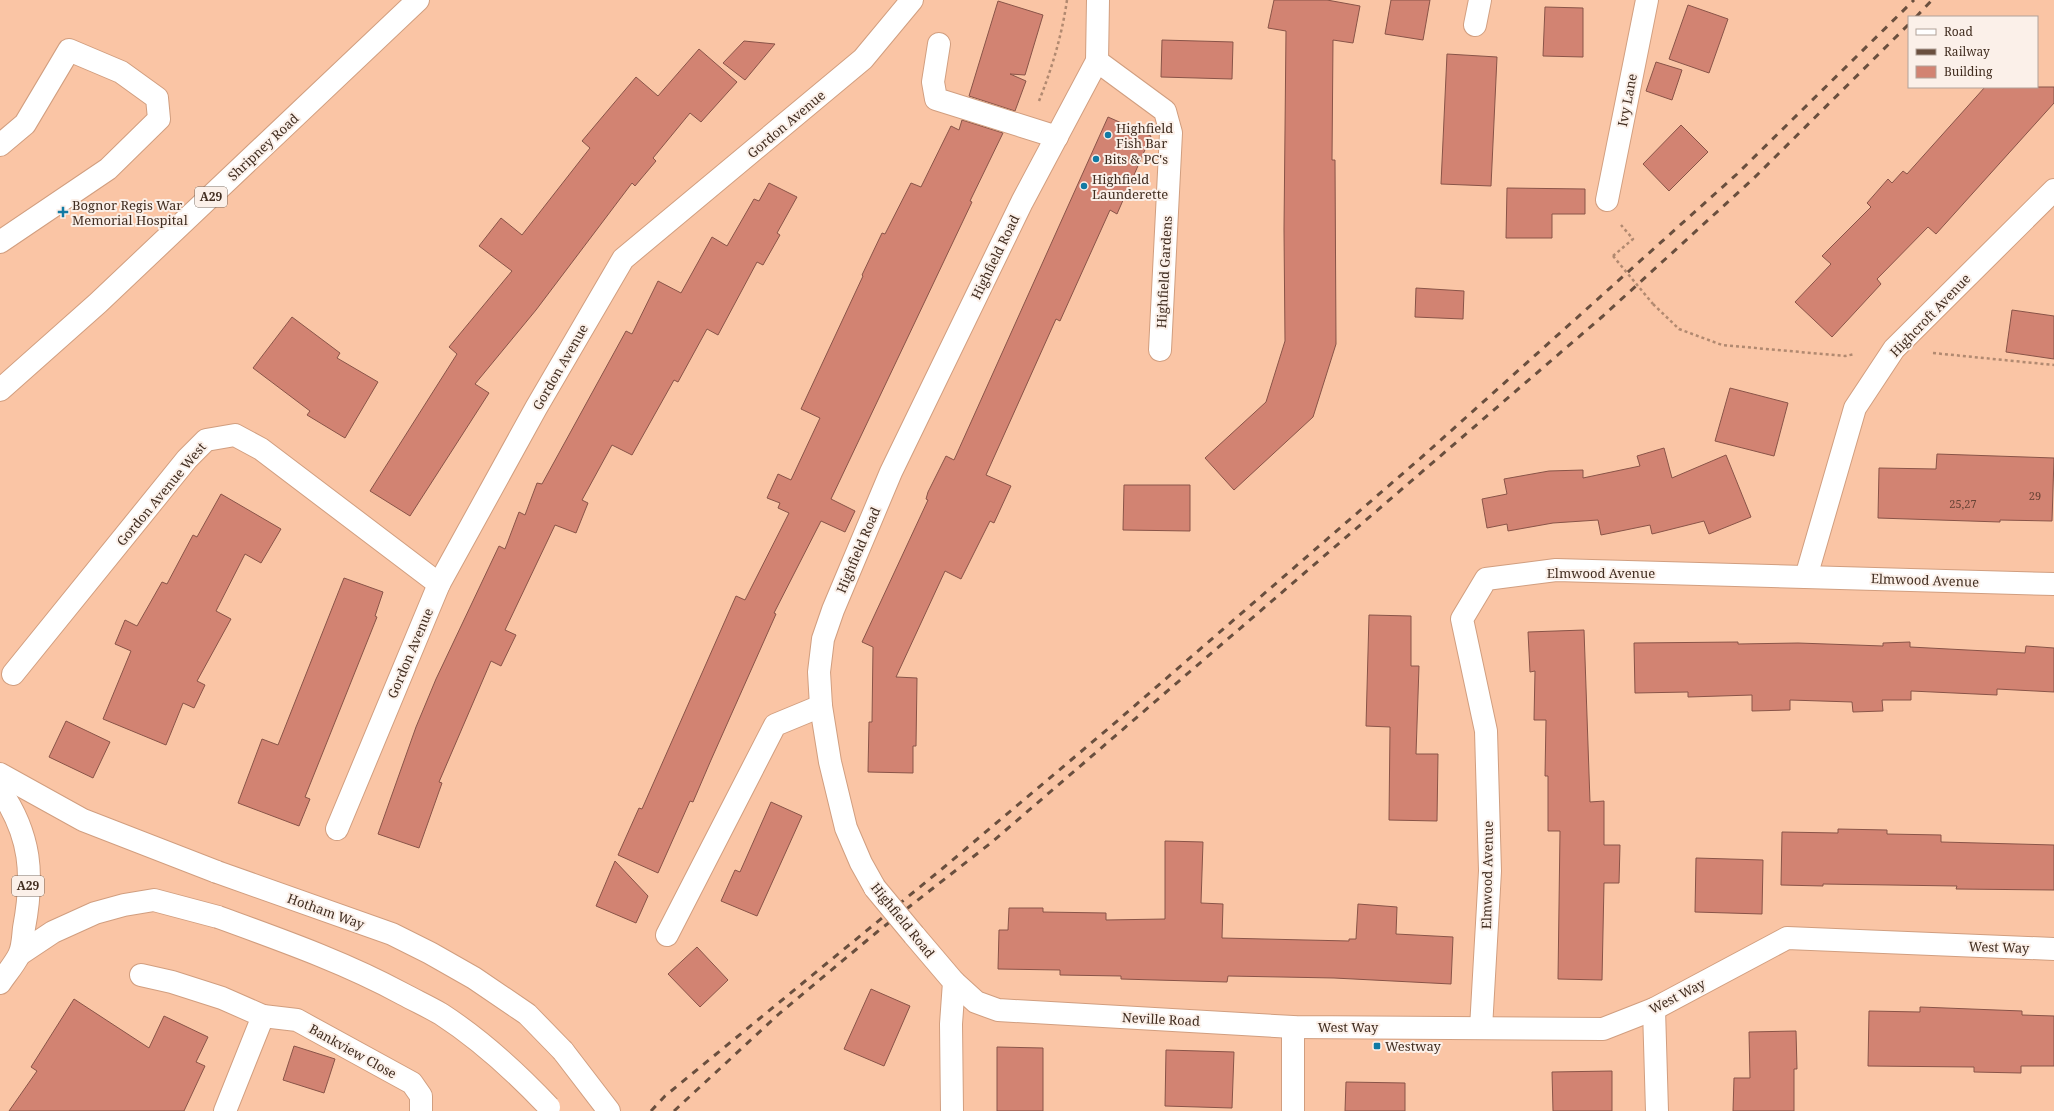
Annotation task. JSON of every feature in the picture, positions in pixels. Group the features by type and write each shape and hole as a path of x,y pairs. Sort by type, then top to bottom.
{"street":[{"name":"Shripney Road","path":"0,390 98,303 418,0"},
{"name":"Gordon Avenue","path":"337,828 439,584 536,408 623,259 863,59 912,0"},
{"name":"Highfield Road","path":"954,982 875,888 860,863 846,828 830,762 821,706 819,672 823,640 833,610 891,472 1022,202 1097,61 1098,0"},
{"path":"1475,25 1480,0"},
{"name":"Ivy Lane","path":"1607,200 1647,0"},
{"path":"939,44 933,82 936,99 1057,136"},
{"path":"0,145 25,124 68,50 121,72 157,98 159,118 108,169 0,242"},
{"name":"Highfield Gardens","path":"1097,61 1165,111 1171,133 1160,350"},
{"name":"Highcroft Avenue","path":"1806,577 1856,408 1860,401 1894,349 2054,190"},
{"name":"Gordon Avenue West","path":"12,674 187,460 206,440 235,435 261,449 439,584"},
{"name":"Elmwood Avenue","path":"1481,1028 1490,871 1486,731 1462,619 1486,579 1556,570 2054,584"},
{"path":"667,935 775,725 821,706"},
{"name":"Hotham Way","path":"0,774 83,820 217,872 392,934 430,953 474,978 527,1014 564,1051 609,1111"},
{"name":"A29","path":"0,790 12,808 25,839 29,864 27,915 20,954 0,983"},
{"path":"20,954 53,932 95,914 124,905 154,900 218,917 329,958 382,983 440,1014 484,1045 518,1074 552,1111"},
{"name":"West Way","path":"1293,1027 1603,1029 1654,1009 1787,938 2054,949"},
{"name":"Bankview Close","path":"141,975 172,982 222,998 262,1016 297,1020 412,1083 421,1096 421,1111"},
{"path":"952,1111 952,1024 954,982"},
{"name":"Neville Road","path":"954,982 976,1002 998,1010 1293,1027"},
{"path":"1654,1009 1657,1111"},
{"path":"225,1111 262,1016"},
{"path":"1293,1027 1293,1111"}],"path":[{"path":"1030,128 1051,71 1063,28 1067,0"},
{"path":"1617,220 1633,239 1613,256 1653,304 1679,329"}],"building":[{"path":"1274,0 1327,0 1360,6 1353,43 1333,40 1332,160 1335,160 1336,344 1313,417 1234,490 1205,458 1266,402 1285,341 1284,229 1286,31 1268,28"},
{"path":"1391,0 1430,0 1423,40 1385,34"},
{"path":"998,1 1043,15 1025,75 1010,74 1026,81 1015,111 969,96"},
{"path":"1688,5 1728,19 1709,73 1669,59"},
{"path":"1545,7 1583,8 1583,57 1543,56"},
{"path":"1162,40 1233,42 1232,79 1161,77"},
{"path":"744,41 775,44 745,80 723,63"},
{"path":"699,49 737,82 701,122 690,113 653,158 656,161 635,186 632,183 536,310 475,384 489,393 410,516 370,491 457,354 449,347 512,271 479,246 501,218 522,235 590,148 582,141 636,77 658,96"},
{"path":"1447,54 1497,57 1491,186 1441,184"},
{"path":"1656,62 1682,70 1672,100 1646,91"},
{"path":"2054,87 2054,103 1936,234 1928,227 1877,279 1881,284 1832,337 1795,302 1831,264 1822,256 1871,207 1867,203 1888,179 1892,183 1903,171 1907,174 1984,88"},
{"path":"1108,117 1151,136 1117,214 1110,210 1060,321 1056,319 986,475 1011,486 994,523 990,521 961,579 945,571 896,677 917,678 916,746 913,746 913,773 868,772 869,722 872,722 873,647 862,642 928,500 926,499 928,492 946,456 954,460"},
{"path":"962,120 1003,133 970,201 972,202 831,499 855,511 845,532 821,521 774,613 776,614 693,802 690,801 658,873 618,855 639,808 642,809 736,596 745,600 789,513 778,508 780,503 767,498 778,474 791,480 820,418 801,409 863,276 862,275 882,233 885,234 911,183 921,187 951,126 959,130"},
{"path":"1681,125 1708,152 1669,191 1643,164"},
{"path":"769,183 797,197 777,233 780,235 763,265 757,262 718,335 707,329 678,382 674,380 632,455 612,445 582,500 588,503 576,533 555,525 505,630 516,635 501,666 491,661 439,782 442,783 419,848 378,834 416,727 436,679 499,546 505,549 519,512 525,515 537,483 542,484 626,331 632,334 658,281 681,293 712,237 727,246 754,199 759,201"},
{"path":"1507,188 1585,189 1585,214 1552,214 1552,238 1506,238"},
{"path":"1416,288 1464,291 1463,319 1415,317"},
{"path":"2012,310 2054,316 2054,359 2006,352"},
{"path":"292,317 340,353 337,358 378,382 345,438 307,415 310,411 253,368"},
{"path":"1730,388 1788,403 1774,456 1715,441"},
{"path":"1664,448 1672,478 1726,455 1751,517 1709,534 1704,521 1652,534 1650,525 1601,535 1598,520 1553,523 1508,531 1507,524 1487,528 1482,499 1507,494 1504,479 1549,471 1583,470 1583,478 1640,466 1637,456"},
{"path":"1937,454 2054,458 2052,521 2000,520 2000,522 1878,518 1879,468 1936,469"},
{"path":"1124,485 1190,485 1190,531 1123,530"},
{"path":"221,494 281,529 261,563 245,554 216,611 231,619 197,681 205,685 194,708 183,703 166,745 103,719 131,651 115,644 125,620 137,626 162,582 167,584 193,535 197,537"},
{"path":"344,578 383,592 375,616 377,617 305,797 310,799 299,826 238,803 262,739 278,745"},
{"path":"1369,615 1411,616 1411,666 1419,666 1416,754 1438,754 1437,821 1389,820 1390,727 1366,726"},
{"path":"1584,630 1590,802 1604,801 1604,845 1620,845 1619,883 1604,883 1602,980 1558,979 1560,831 1548,831 1548,776 1545,776 1546,720 1534,720 1535,671 1530,672 1528,632"},
{"path":"1738,642 1738,644 1798,643 1883,646 1883,643 1910,642 1910,647 2025,653 2026,646 2054,648 2054,692 1997,689 1997,695 1911,691 1911,700 1882,700 1883,711 1853,712 1852,702 1790,700 1790,710 1752,711 1752,695 1688,697 1688,692 1635,693 1634,643"},
{"path":"66,721 110,742 93,778 49,757"},
{"path":"771,802 802,816 757,916 721,901 735,870 740,872"},
{"path":"1838,829 1887,830 1887,834 1941,835 1941,842 2054,845 2054,890 1956,889 1957,886 1823,884 1823,886 1781,885 1782,832 1838,833"},
{"path":"1165,841 1203,842 1201,903 1223,904 1222,938 1349,941 1349,939 1356,939 1358,904 1397,907 1396,934 1453,937 1451,984 1334,978 1228,976 1227,982 1121,979 1121,976 1060,975 1060,970 998,969 999,930 1008,930 1009,908 1043,908 1043,912 1106,913 1106,920 1165,919"},
{"path":"1696,858 1763,860 1762,914 1695,912"},
{"path":"615,861 648,896 636,923 596,906"},
{"path":"697,947 728,980 700,1007 668,974"},
{"path":"871,989 910,1006 884,1066 844,1049"},
{"path":"74,999 149,1048 164,1016 208,1037 196,1062 205,1066 184,1111 9,1111 37,1071 31,1067"},
{"path":"1920,1007 2022,1011 2022,1015 2054,1016 2054,1066 2021,1066 2021,1073 1974,1072 1974,1067 1868,1066 1869,1011 1920,1012"},
{"path":"1796,1031 1797,1069 1794,1069 1794,1111 1733,1111 1734,1078 1750,1078 1749,1032"},
{"path":"294,1046 335,1059 324,1093 283,1080"},
{"path":"997,1047 1043,1048 1043,1111 997,1111"},
{"path":"1166,1050 1234,1052 1232,1108 1165,1106"},
{"path":"1612,1071 1612,1111 1553,1111 1552,1072"},
{"path":"1346,1082 1405,1083 1405,1111 1345,1111"}],"railway":[{"path":"651,1111 665,1096 943,868 1109,728 1423,456 1737,174 1914,0"},
{"path":"1917,16 1932,0"},
{"path":"674,1111 780,1013 877,932 992,842 1603,316 1753,179 1908,25"}],"place":[{"name":"Highfield Fish Bar","path":"1108,135"},
{"name":"Bits & PC's","path":"1096,159"},
{"name":"Highfield Launderette","path":"1084,186"},
{"name":"Bognor Regis War Memorial Hospital","path":"63,212"},
{"name":"Westway","path":"1377,1046"}]}
